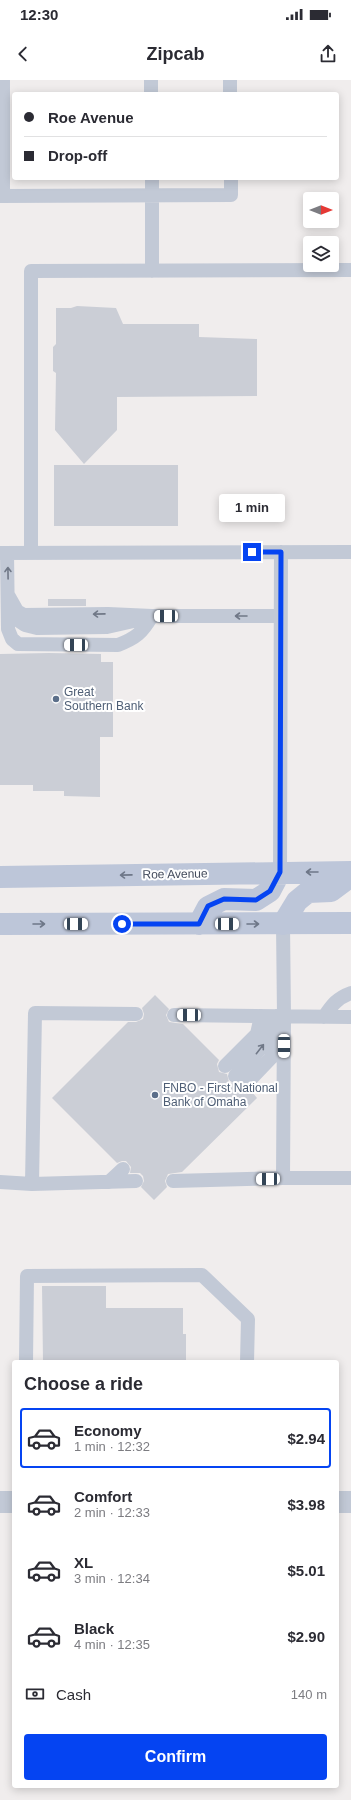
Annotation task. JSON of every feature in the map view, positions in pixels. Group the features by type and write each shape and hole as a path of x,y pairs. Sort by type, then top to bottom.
{"main road":[{"path":"199,924 208,906 224,899 256,900 270,891 280,872"},
{"name":"Roe Avenue","path":"0,877 351,872"},
{"path":"282,924 297,901 308,892 331,890 351,876"},
{"path":"0,924 351,923"}],"street":[{"path":"0,1502 12,1502"},
{"path":"339,1502 351,1502"}],"lane":[{"path":"3,80 2,196 231,195 231,180"},
{"path":"151,80 151,92"},
{"path":"230,80 230,92"},
{"path":"152,180 152,270"},
{"path":"30,553 30,271 351,270"},
{"path":"280,872 281,552"},
{"path":"152,616 142,631 132,639 118,645 18,644 12,639 8,629 8,604 4,553 351,552"},
{"path":"8,604 24,615 108,614 152,616 280,616"},
{"path":"282,924 280,1016 283,1178"},
{"path":"324,1017 332,1004 340,997 351,993"},
{"path":"32,1184 35,1013 136,1014"},
{"path":"174,1015 351,1017"},
{"path":"261,1016 257,1034 235,1076 271,1058 280,1016"},
{"path":"109,1182 123,1169"},
{"path":"173,1181 351,1178"},
{"path":"0,1182 32,1184 133,1181"},
{"path":"26,1360 27,1276 202,1275 248,1319 247,1360"}],"building":[{"path":"77,306 116,308 123,324 199,324 199,337 257,339 257,396 117,397 117,430 84,464 55,430 56,373 53,371 53,347 56,344 56,308 71,308"},
{"path":"54,465 178,465 178,526 54,526"},
{"path":"48,599 86,599 86,606 48,606"},
{"name":"Great Southern Bank","path":"0,654 101,654 101,662 113,662 113,737 100,737 100,797 64,796 64,791 33,791 33,785 0,785"},
{"name":"FNBO - First National Bank of Omaha","path":"155,995 169,1009 166,1015 169,1022 183,1024 219,1060 217,1064 219,1072 227,1074 229,1082 237,1084 239,1091 243,1093 251,1091 257,1098 182,1172 168,1174 165,1181 167,1187 154,1200 141,1187 144,1181 143,1176 140,1173 130,1173 131,1167 126,1161 117,1163 52,1098 128,1022 136,1022 143,1019 144,1014 142,1008"},
{"path":"42,1286 106,1286 106,1308 183,1308 183,1334 186,1334 186,1360 43,1360"}],"place":[{"name":"Great Southern Bank","path":"56,699"},
{"name":"FNBO - First National Bank of Omaha","path":"155,1095"}],"route":[{"path":"122,924 199,924 208,906 224,899 256,900 270,891 280,872 281,552 252,552"}]}
